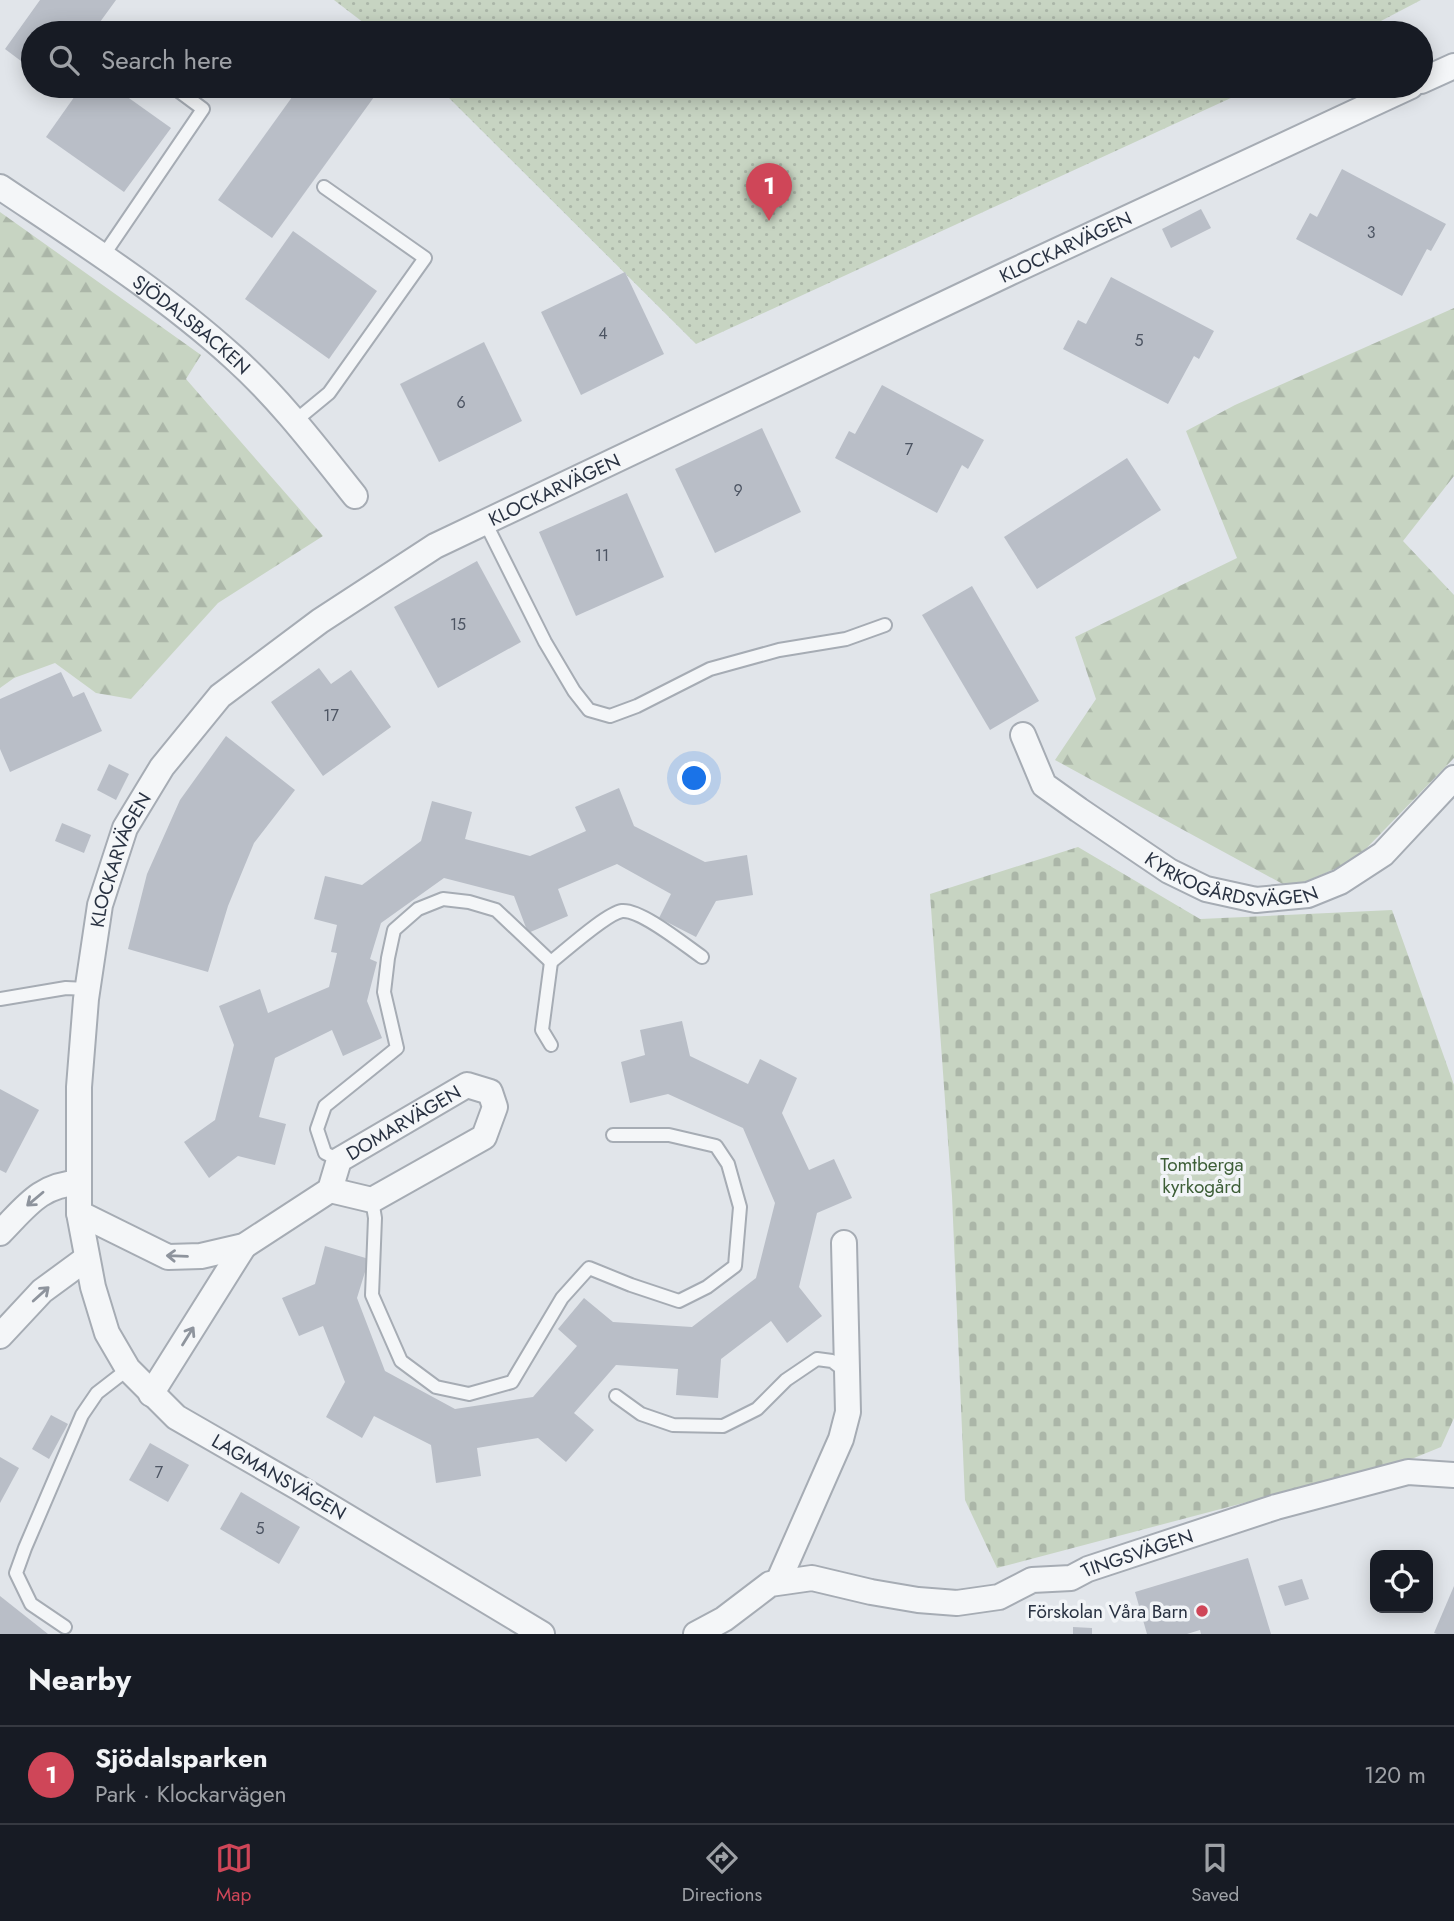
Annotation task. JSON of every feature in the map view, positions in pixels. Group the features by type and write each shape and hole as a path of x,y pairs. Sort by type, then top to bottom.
{"street":[{"path":"1433,76 1454,66"},
{"name":"KLOCKARVÄGEN","path":"79,1213 79,1087 87,989 100,905 125,828 162,767 220,696 320,621 435,546 1385,98"},
{"name":"SJÖDALSBACKEN","path":"0,187 103,256 198,326 242,366 295,421 355,496"},
{"name":"KYRKOGÅRDSVÄGEN","path":"1023,735 1044,785 1079,810 1169,870 1206,889 1256,900 1308,895 1340,882 1383,854 1454,778"},
{"name":"DOMARVÄGEN","path":"330,1190 339,1160 467,1085 490,1092 495,1107 484,1137 372,1200"},
{"path":"0,1233 44,1192 60,1184 79,1183"},
{"path":"79,1213 168,1257 201,1256 244,1246 330,1190 372,1200"},
{"name":"LAGMANSVÄGEN","path":"79,1213 93,1287 107,1333 128,1369 176,1417 542,1634"},
{"path":"778,1582 841,1439 848,1412 844,1243"},
{"path":"151,1394 244,1246"},
{"path":"0,1336 42,1291 88,1258"},
{"name":"TINGSVÄGEN","path":"696,1634 724,1619 770,1584 778,1582 812,1578 871,1592 957,1603 999,1597 1032,1580 1071,1578 1088,1569 1276,1507 1408,1472 1454,1475"}],"lane":[{"path":"103,256 203,109 188,98"},
{"path":"295,421 329,393 425,258 324,187"},
{"path":"485,522 545,642 574,691 589,710 610,716 637,706 710,670 779,650 846,639 885,625"},
{"path":"339,1160 325,1153 317,1129 325,1106 397,1048 384,992 394,930 418,909 443,899 469,902 496,910 551,962"},
{"path":"551,1045 542,1030 551,962 608,918 621,911 635,912 702,957"},
{"path":"0,999 66,988 87,989"},
{"path":"372,1200 375,1218 372,1295 401,1361 436,1387 469,1394 512,1382 562,1298 589,1268 631,1286 680,1301 707,1287 735,1266 740,1207 728,1164 716,1146 669,1135 613,1135"},
{"path":"616,1396 641,1414 673,1425 723,1426 757,1409 786,1380 817,1359 832,1361 846,1372"},
{"path":"65,1627 31,1604 16,1573 82,1415 97,1393 128,1369"}],"green space":[{"path":"334,0 1421,0 1381,21 361,21"},
{"path":"449,98 1231,98 696,344"},
{"path":"0,212 201,355 186,379 323,536 218,603 131,699 96,693 55,663 14,678 0,688"},
{"path":"1454,308 1454,476 1403,541 1454,595 1454,758 1354,861 1290,888 1055,760 1096,699 1075,637 1237,558 1186,431 1235,405"},
{"name":"Tomtberga kyrkogård","path":"1078,847 1200,919 1392,910 1454,1085 1454,1418 1441,1447 1414,1458 997,1568 965,1500 952,1196 930,894"}],"building":[{"path":"40,0 116,0 101,21 25,21"},
{"path":"21,27 21,61 5,49"},
{"path":"74,98 129,98 171,128 124,192 46,137"},
{"path":"291,98 373,98 272,238 218,200"},
{"path":"1342,169 1446,224 1431,251 1427,249 1402,296 1296,239 1310,213 1317,217"},
{"path":"1201,209 1211,228 1171,248 1162,229"},
{"path":"293,231 377,291 329,359 245,299"},
{"path":"625,272 664,354 581,395 541,312"},
{"path":"1111,277 1214,331 1199,359 1194,356 1168,404 1063,349 1078,320 1086,324"},
{"path":"484,342 522,421 439,462 400,384"},
{"path":"882,385 984,440 968,469 962,465 937,513 835,458 849,431 855,434"},
{"path":"762,428 801,512 715,553 675,469"},
{"path":"1127,458 1161,510 1037,589 1004,537"},
{"path":"627,493 664,577 576,616 539,532"},
{"path":"477,561 521,642 438,688 394,607"},
{"path":"972,586 1039,701 990,730 922,615"},
{"path":"319,668 331,684 351,670 391,727 323,776 271,702"},
{"path":"61,672 73,697 84,692 102,731 10,772 0,749 0,699"},
{"path":"226,736 295,790 254,843 228,906 208,972 128,949 147,874 180,800"},
{"path":"109,764 129,774 116,800 97,790"},
{"path":"619,788 634,826 705,862 747,855 753,895 716,901 696,937 659,918 671,894 617,864 558,889 568,916 528,933 514,896 444,878 381,923 370,959 377,962 367,1001 382,1038 343,1056 332,1030 275,1058 259,1117 286,1124 275,1165 238,1156 209,1178 184,1142 215,1120 234,1045 219,1006 260,989 268,1013 329,987 337,953 331,952 337,925 314,919 325,876 362,885 421,841 432,801 472,812 465,839 530,856 586,831 575,807"},
{"path":"62,823 91,835 84,853 55,841"},
{"path":"682,1021 690,1056 748,1084 760,1059 797,1078 782,1113 809,1170 834,1159 852,1198 817,1213 799,1287 822,1316 787,1343 771,1321 721,1359 718,1398 676,1395 678,1369 616,1365 574,1413 594,1430 566,1462 538,1438 477,1448 481,1476 436,1483 431,1445 374,1416 362,1438 326,1417 345,1382 323,1326 299,1336 282,1298 315,1284 325,1246 369,1259 357,1298 385,1371 455,1409 533,1397 577,1346 558,1329 584,1298 613,1322 692,1327 756,1278 775,1203 743,1128 668,1094 630,1103 621,1062 645,1055 640,1030"},
{"path":"0,1089 39,1110 6,1173 0,1170"},
{"path":"51,1415 68,1424 49,1459 32,1449"},
{"path":"150,1443 189,1465 168,1502 129,1480"},
{"path":"0,1457 19,1468 0,1503"},
{"path":"241,1492 300,1527 279,1564 220,1529"},
{"name":"Förskolan Våra Barn","path":"1248,1558 1271,1634 1201,1634 1200,1630 1187,1634 1147,1634 1135,1592"},
{"path":"1302,1579 1309,1599 1285,1606 1278,1586"},
{"path":"1454,1586 1454,1634 1434,1633"},
{"path":"0,1596 48,1634 0,1634"},
{"path":"1073,1627 1092,1628 1092,1634 1073,1634"}],"place":[{"name":"Sjödalsparken","path":"769,221"},
{"name":"Förskolan Våra Barn","path":"1202,1611"}]}
